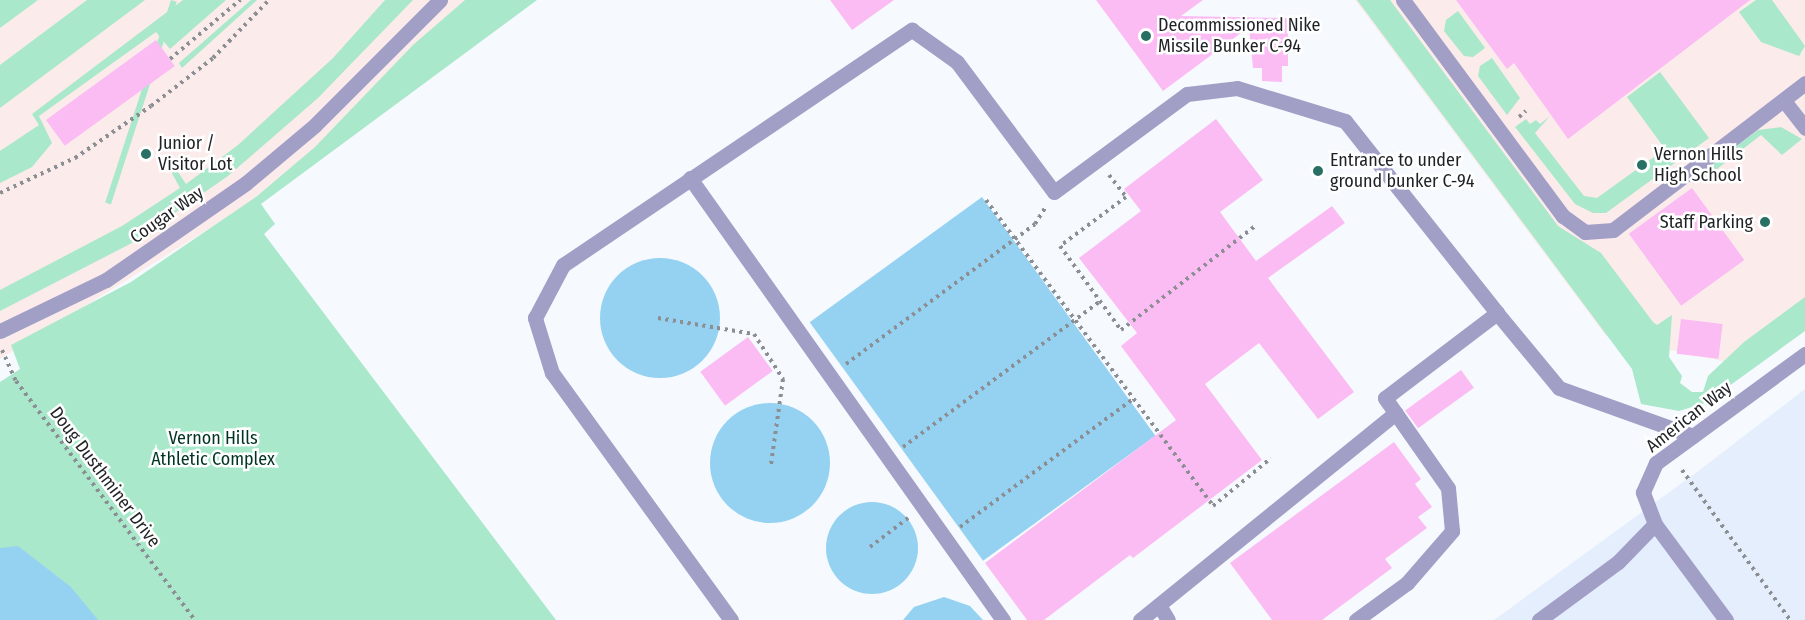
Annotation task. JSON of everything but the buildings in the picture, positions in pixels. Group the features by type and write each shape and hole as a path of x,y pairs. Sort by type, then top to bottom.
{"street":[{"name":"Cougar Way","path":"0,332 106,280 246,183 315,124 440,0"},
{"path":"1403,0 1563,216 1585,232 1613,230 1785,102 1805,83"},
{"path":"731,620 552,372 535,318 563,265 912,30 957,62 1054,192 1187,94 1237,88 1345,121 1559,388 1693,436"},
{"path":"1785,102 1805,128"},
{"path":"690,178 1003,620"},
{"path":"1356,620 1407,583 1452,531 1448,488 1384,398 1497,313"},
{"name":"American Way","path":"1726,620 1655,524 1643,492 1656,463 1805,354"},
{"path":"1140,620 1396,413"},
{"path":"1539,620 1618,562 1655,524"},
{"path":"1160,605 1168,620"}],"path":[{"path":"170,60 240,0"},
{"path":"0,194 75,158 151,106 213,58 268,0"},
{"path":"1519,117 1527,111"},
{"path":"1098,160 1126,197 1060,246 1121,330 1255,226"},
{"path":"829,374 1035,224 1054,192"},
{"path":"986,200 1213,506 1271,458"},
{"path":"889,458 1100,301"},
{"path":"658,318 754,334 783,379 771,464"},
{"name":"Doug Dusthminer Drive","path":"0,347 16,381 195,620"},
{"path":"945,538 1133,399"},
{"path":"1669,453 1790,620"},
{"path":"870,547 923,507"}],"shaded area":[{"path":"0,0 531,0 284,182 0,359"},
{"name":"Vernon Hills High School","path":"1355,0 1805,0 1805,330 1754,368 1606,336"},
{"path":"1805,389 1805,620 1494,620 1701,469"}],"green space":[{"path":"0,0 38,0 0,28"},
{"path":"87,0 145,0 0,108 0,65"},
{"path":"171,0 177,2 111,204 105,203"},
{"path":"183,0 226,0 170,49 156,32 39,116 52,143 32,167 0,183 0,151 39,125 32,114"},
{"path":"251,0 257,0 182,68 179,63"},
{"path":"385,0 413,0 318,98 228,176 130,244 0,311 0,290 122,226 180,188 168,166 174,166 186,184 238,145 333,58"},
{"name":"Vernon Hills Athletic Complex","path":"465,0 537,0 261,204 275,224 264,234 556,620 0,620 0,382 20,369 11,345 131,282 256,197 315,147 413,45"},
{"path":"1357,0 1390,0 1558,226 1601,253 1653,322 1657,325 1672,315 1669,357 1682,376 1680,383 1692,392 1703,392 1708,376 1744,342 1805,297 1805,331 1725,389 1722,384 1716,388 1720,394 1705,403 1679,411 1641,404 1632,369"},
{"path":"1756,0 1772,0 1805,46 1799,56 1761,42 1739,12"},
{"path":"1458,11 1485,48 1473,57 1464,56 1444,31 1446,20"},
{"path":"1492,58 1520,98 1507,115 1478,76 1480,66"},
{"path":"1660,72 1709,138 1606,213 1593,213 1575,204 1515,127 1526,119 1530,124 1536,120 1540,124 1550,116 1535,133 1584,196 1597,198 1665,149 1627,97"},
{"path":"1781,127 1802,139 1782,155 1761,135 1700,182 1696,176 1758,130"}],"water":[{"path":"982,197 1155,436 983,561 810,322"},
{"path":"660,258 683,263 702,276 715,295 720,318 715,341 702,360 683,373 660,378 637,373 618,360 605,341 600,318 605,295 618,276 637,263"},
{"path":"770,403 793,408 812,421 825,440 830,463 825,486 812,505 793,518 770,523 747,518 728,505 715,486 710,463 715,440 728,421 747,408"},
{"path":"872,502 890,506 905,515 914,530 918,548 914,566 905,581 890,590 872,594 854,590 839,581 830,566 826,548 830,530 839,515 854,506"},
{"path":"18,546 71,587 98,620 0,620 0,548"},
{"path":"944,597 970,606 983,620 903,620 914,607"}],"place":[{"name":"Decommissioned Nike Missile Bunker C-94","path":"1146,36"},
{"name":"Junior / Visitor Lot","path":"146,154"},
{"name":"Vernon Hills High School","path":"1642,165"},
{"name":"Entrance to under ground bunker C-94","path":"1318,171"},
{"name":"Staff Parking","path":"1765,222"}]}
